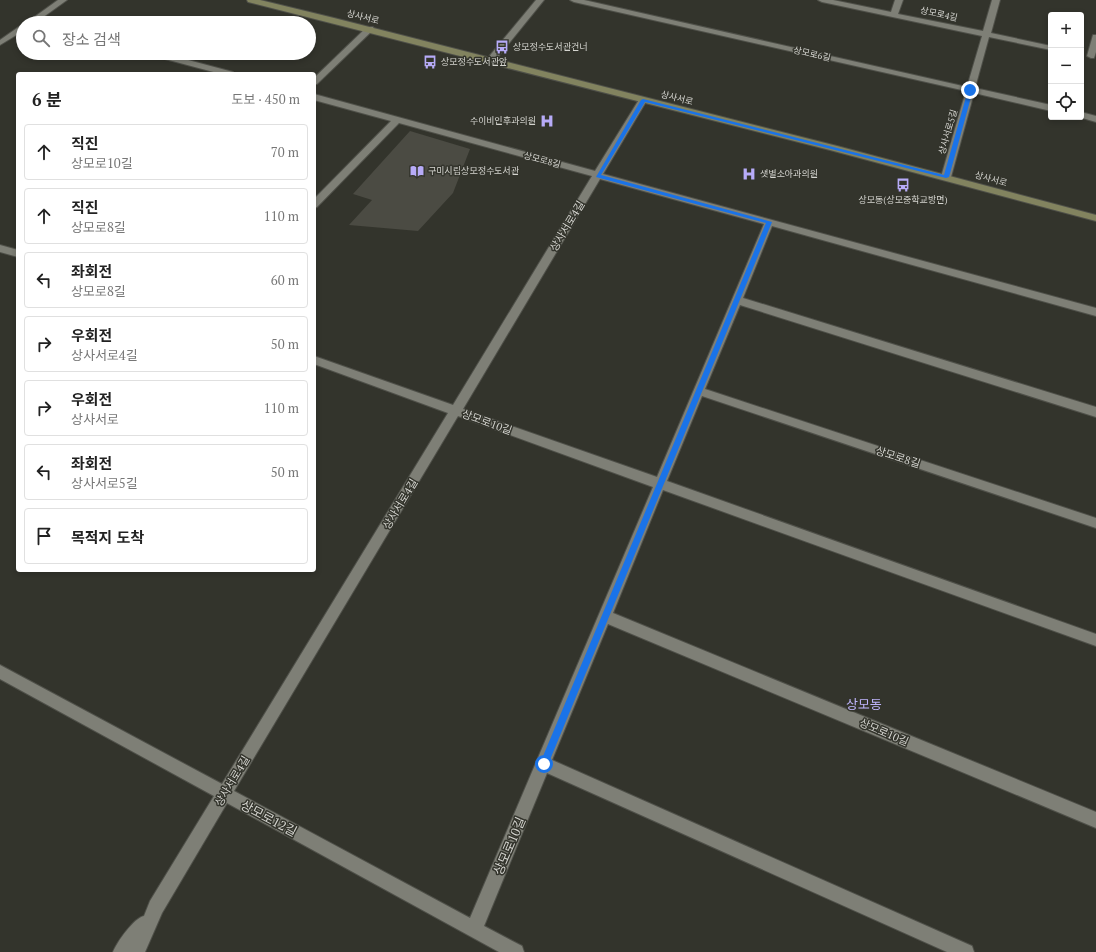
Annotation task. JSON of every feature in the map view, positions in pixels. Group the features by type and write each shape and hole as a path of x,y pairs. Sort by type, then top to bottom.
{"street":[{"path":"40,16 63,0"},
{"name":"상사서로","path":"251,0 370,29 946,177 1096,218"},
{"path":"490,61 540,0"},
{"name":"상모로6길","path":"574,0 1048,107"},
{"name":"상모로4길","path":"822,0 1048,47"},
{"path":"894,15 899,0"},
{"name":"상사서로5길","path":"946,177 996,0"},
{"path":"316,80 370,29"},
{"path":"0,43 16,33"},
{"path":"1084,55 1094,57 1096,37"},
{"path":"179,60 223,72"},
{"name":"상모로8길","path":"316,98 1096,312"},
{"name":"상사서로4길","path":"121,952 156,907 643,100"},
{"path":"1084,116 1096,119"},
{"path":"316,204 397,120"},
{"path":"660,484 769,222"},
{"path":"0,248 16,253"},
{"path":"737,300 1096,412"},
{"name":"상모로10길","path":"316,361 1096,640"},
{"name":"상모로8길","path":"699,391 1096,522"},
{"name":"상모로10길","path":"474,929 660,484"},
{"name":"상모로10길","path":"605,616 1096,820"},
{"name":"상모로12길","path":"0,672 516,952"},
{"path":"544,764 966,952"},
{"name":"상사서로4길","path":"137,952 156,907"}],"building":[{"name":"구미시립상모정수도서관","path":"410,131 470,149 453,193 418,231 349,225 372,200 353,194"}],"place":[{"name":"상모정수도서관건너","path":"502,47"},
{"name":"상모정수도서관앞","path":"430,62"},
{"name":"수이비인후과의원","path":"547,121"},
{"name":"구미시립상모정수도서관","path":"417,171"},
{"name":"샛별소아과의원","path":"749,174"},
{"name":"상모동(상모중학교방면)","path":"903,185"}],"district":[{"name":"상모동","path":"864,704"}],"route":[{"path":"544,764 769,222 598,176 643,100 946,177 970,90"}]}
